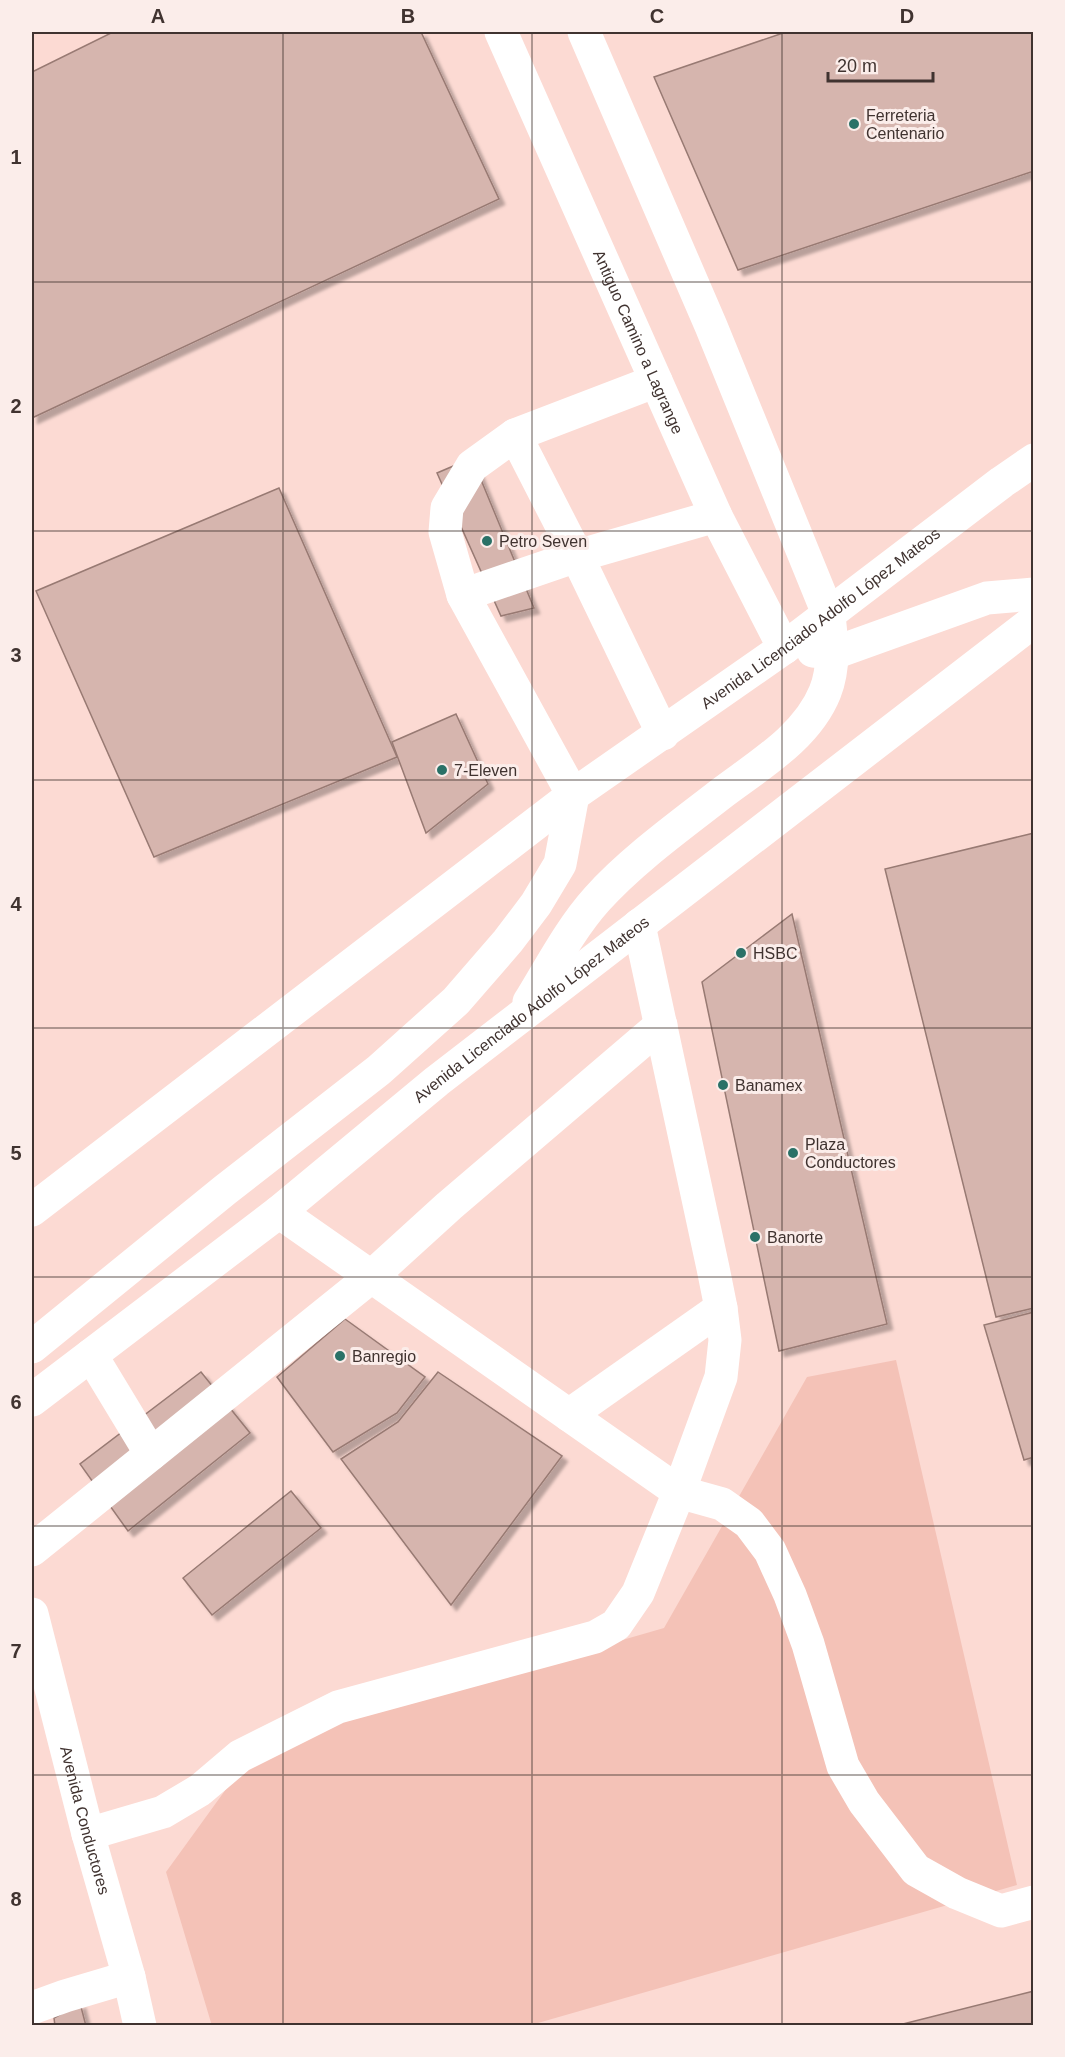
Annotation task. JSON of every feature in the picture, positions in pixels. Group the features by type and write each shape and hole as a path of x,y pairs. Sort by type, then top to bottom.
{"main road":[{"name":"Antiguo Camino a Lagrange","path":"501,32 716,516 784,648"},
{"path":"520,1017 555,958 597,900 678,827 802,729 817,709 826,690 834,653 829,616 711,326 584,32"},
{"path":"32,1347 225,1190 380,1070 456,1002 536,904 560,864 573,795 464,595 445,532 447,508 472,466 515,435 656,381"},
{"path":"515,435 577,556 663,734"},
{"name":"Avenida Licenciado Adolfo López Mateos","path":"32,1210 573,795 663,734 1018,481 1034,460"},
{"path":"464,595 577,556 716,516"},
{"path":"784,648 834,653 987,597 1034,594"},
{"name":"Avenida Licenciado Adolfo López Mateos","path":"32,1400 279,1212 436,1081 1034,621"},
{"path":"88,1834 163,1812 200,1790 240,1756 338,1707 596,1637 616,1625 638,1593 679,1492 721,1377 725,1340 721,1308 639,925"},
{"path":"32,1550 370,1277 449,1206 662,1025"},
{"path":"279,1212 679,1492 722,1504 749,1523 770,1551 790,1596 808,1644 843,1766 864,1802 916,1870 957,1893 1001,1911 1034,1902"},
{"path":"568,1415 721,1308"},
{"path":"91,1355 151,1454"},
{"name":"Avenida Conductores","path":"32,1614 140,2025"},
{"path":"32,2008 129,1977"}],"shaded area":[{"path":"896,1360 1017,1885 531,2025 212,2026 166,1872 258,1745 664,1628 807,1377"}],"building":[{"path":"113,32 421,32 499,199 32,418 32,72"},
{"name":"Ferreteria Centenario","path":"786,32 1034,32 1034,171 738,270 654,77"},
{"name":"Petro Seven","path":"472,458 534,608 501,616 437,473"},
{"path":"279,488 397,757 154,857 36,591"},
{"name":"7-Eleven","path":"456,714 488,784 426,833 392,742"},
{"path":"1034,833 1034,1308 996,1317 885,869"},
{"name":"Plaza Conductores","path":"792,914 887,1324 779,1351 702,982"},
{"path":"1034,1312 1034,1457 1024,1460 984,1325"},
{"path":"345,1319 425,1377 397,1413 333,1452 277,1377"},
{"path":"201,1372 250,1433 128,1531 80,1464"},
{"path":"438,1372 562,1456 451,1605 341,1459 398,1422"},
{"path":"291,1491 321,1528 212,1615 183,1578"},
{"path":"1034,1991 1034,2026 895,2026"},
{"path":"80,2003 86,2026 55,2026 54,2018"}],"place":[{"name":"Ferreteria Centenario","path":"854,124"},
{"name":"Petro Seven","path":"487,541"},
{"name":"7-Eleven","path":"442,770"},
{"name":"HSBC","path":"741,953"},
{"name":"Banamex","path":"723,1085"},
{"name":"Plaza Conductores","path":"793,1153"},
{"name":"Banorte","path":"755,1237"},
{"name":"Banregio","path":"340,1356"}]}
